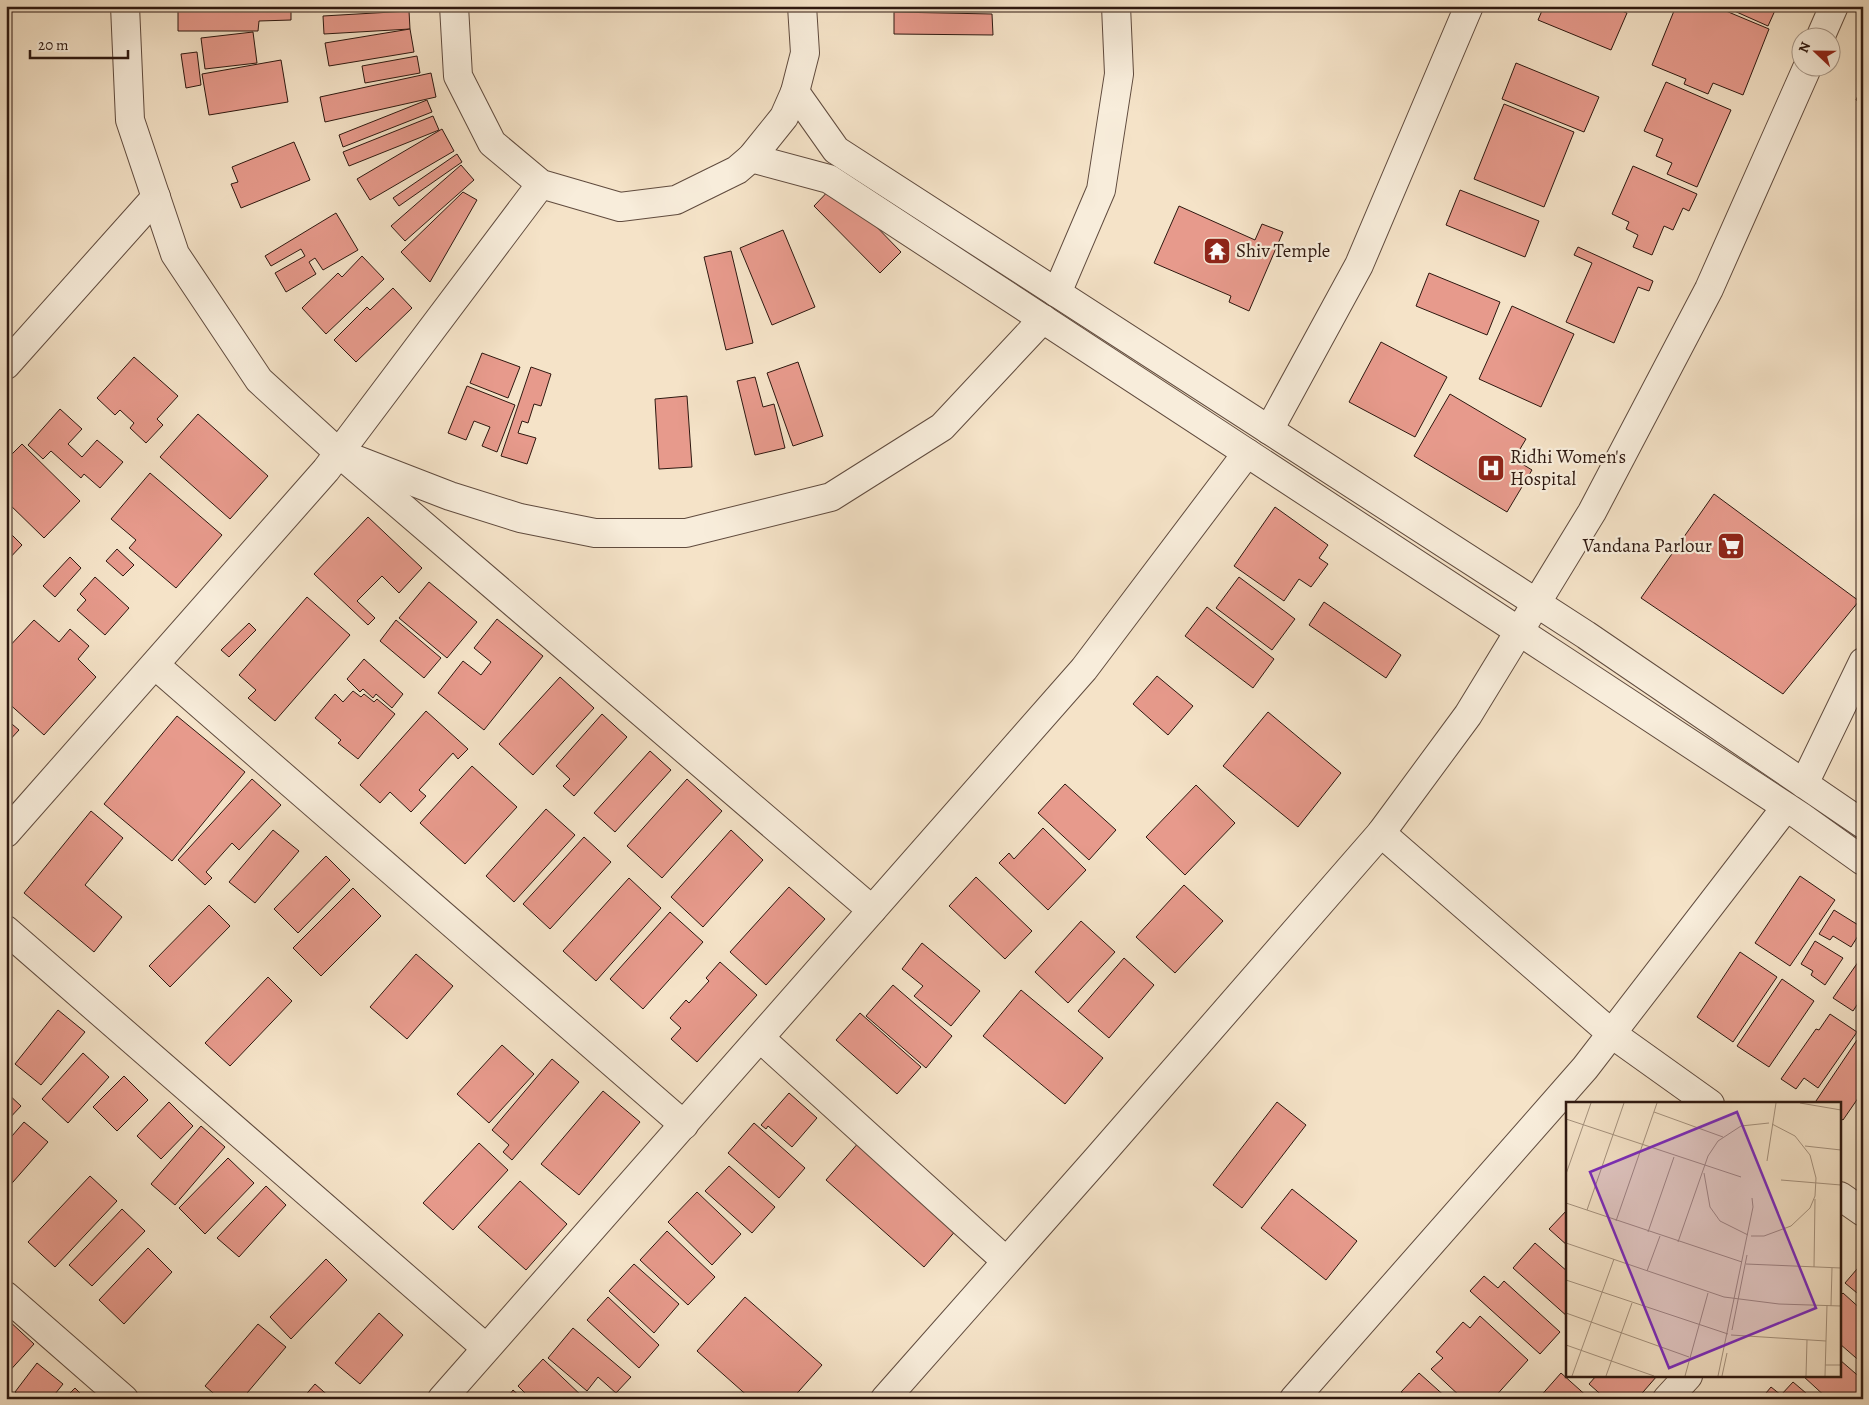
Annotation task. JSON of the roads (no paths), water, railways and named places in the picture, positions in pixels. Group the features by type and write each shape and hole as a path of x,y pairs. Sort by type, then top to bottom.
{"street":[{"path":"125,6 130,120 175,254 259,380 339,453 872,910"},
{"path":"454,6 458,76 492,143 541,184 620,207 676,200 737,170 751,158 784,117 795,92 805,53 802,6"},
{"path":"1057,293 1101,190 1119,74 1116,6"},
{"path":"1269,430 1359,265 1469,6"},
{"path":"1824,28 1834,6"},
{"path":"884,1399 1381,833 1468,714 1592,512 1709,289 1803,78"},
{"path":"795,92 836,150 1537,602 1863,824"},
{"path":"751,158 829,179 1786,807 1863,861"},
{"path":"6,833 326,470 541,184"},
{"path":"6,365 156,197"},
{"path":"339,453 450,496 520,518 595,533 686,533 831,497 942,427 1043,319"},
{"path":"442,1399 1084,669 1247,452"},
{"path":"1804,784 1863,662"},
{"path":"155,665 684,1124"},
{"path":"1294,1399 1585,1068 1786,807"},
{"path":"1381,833 1612,1034 1707,1102"},
{"path":"6,930 486,1348"},
{"path":"760,1038 1006,1261"},
{"path":"6,1296 124,1399"},
{"path":"1667,1399 1686,1378"}],"place":[{"name":"Shiv Temple","path":"1217,251"},
{"name":"Ridhi Women's Hospital","path":"1491,468"},
{"name":"Vandana Parlour","path":"1731,546"}]}
